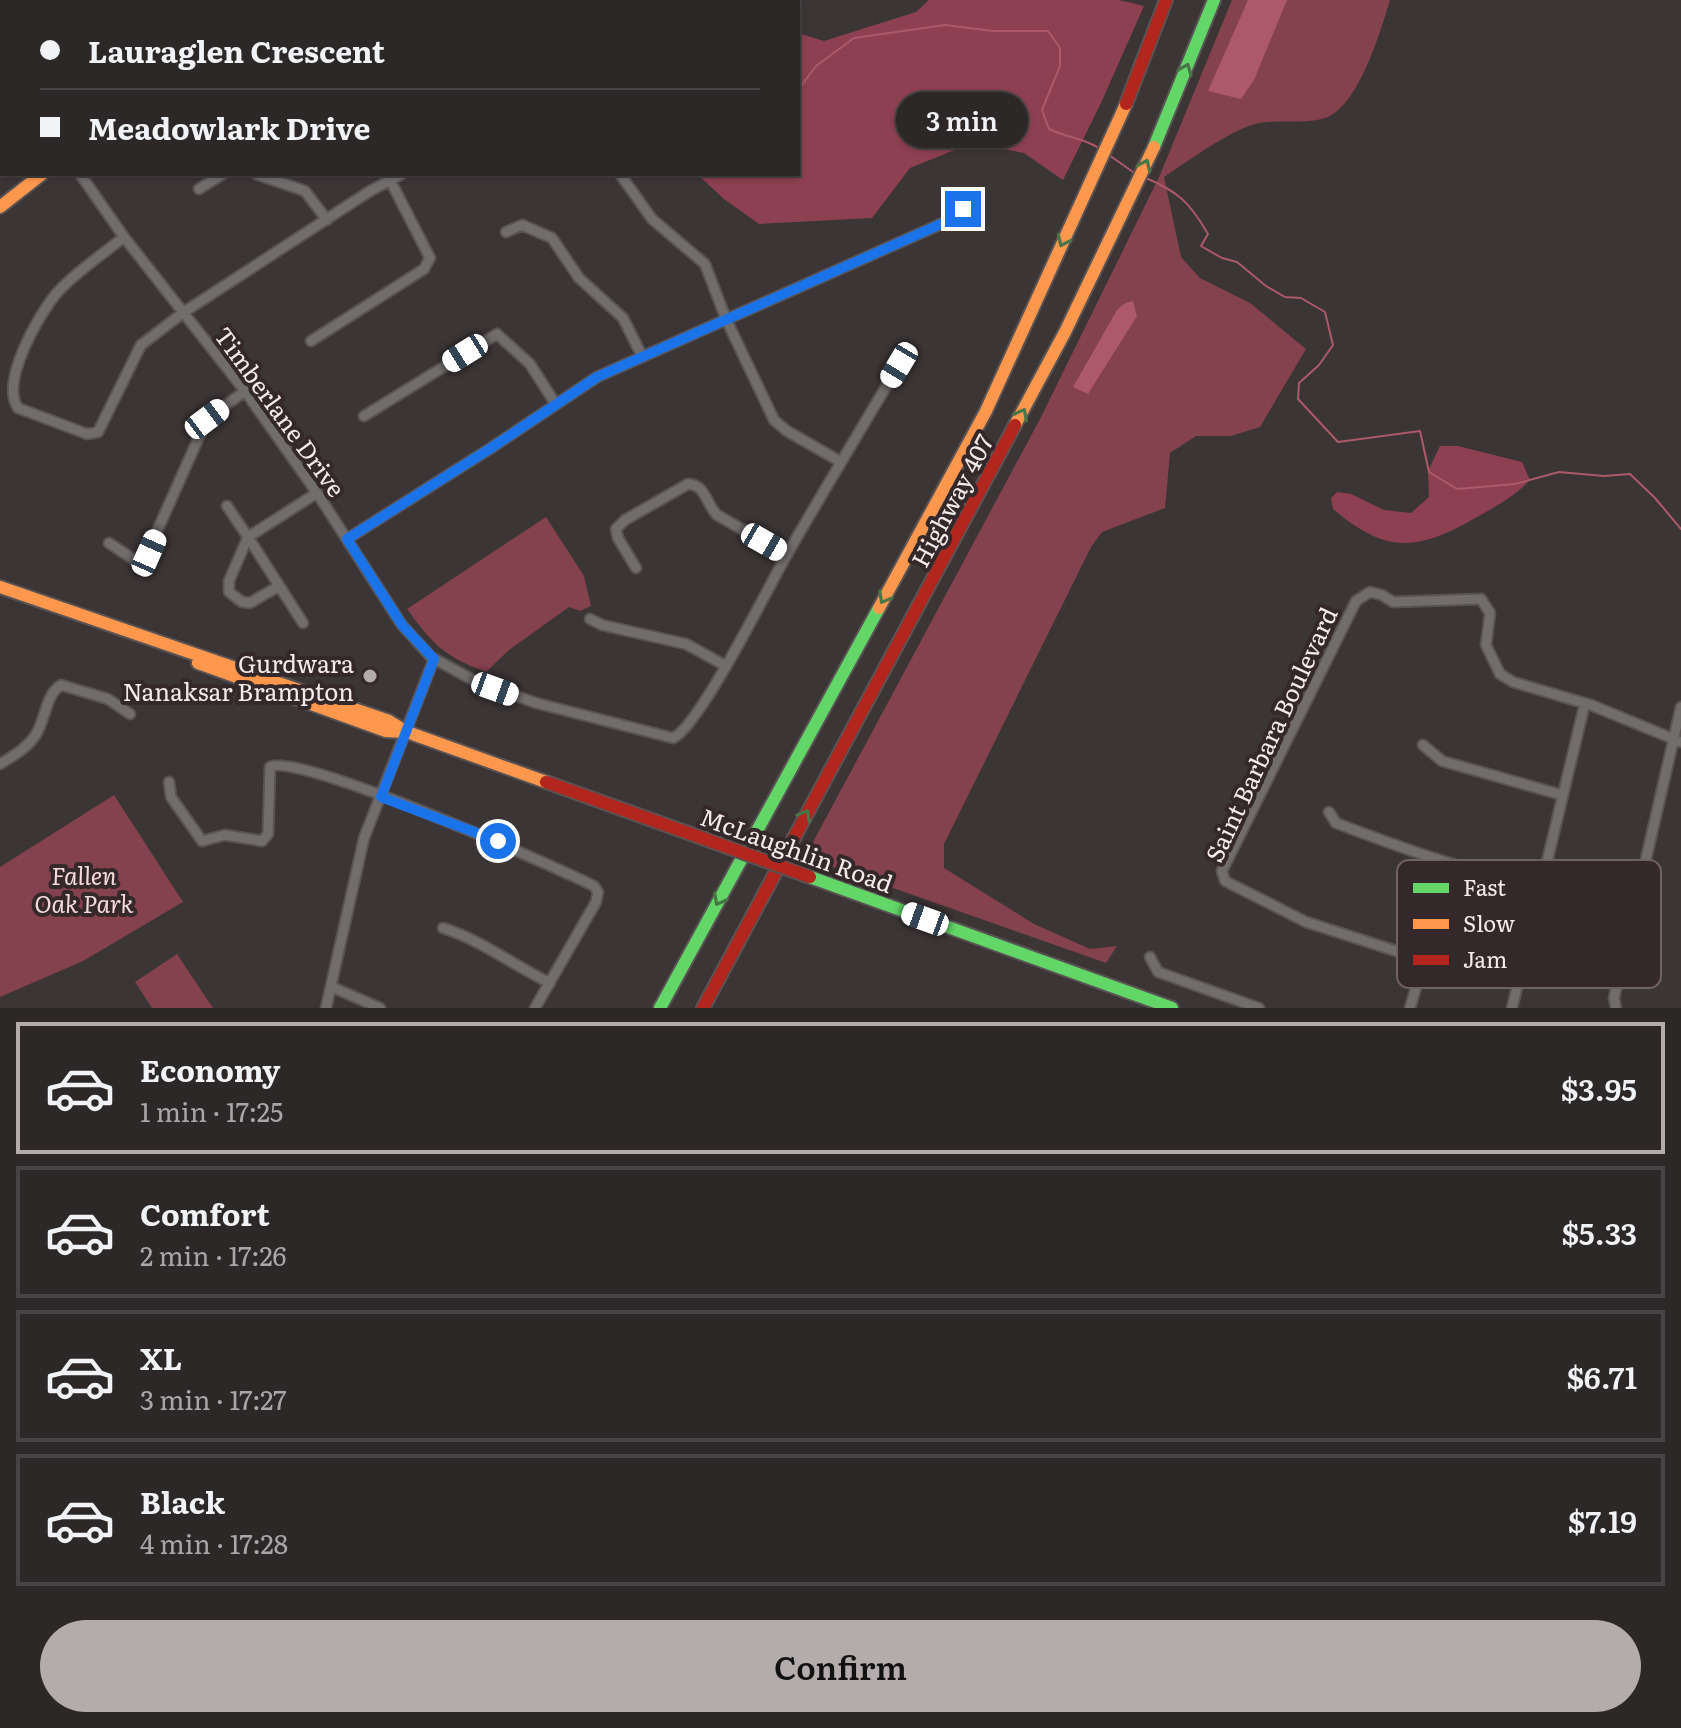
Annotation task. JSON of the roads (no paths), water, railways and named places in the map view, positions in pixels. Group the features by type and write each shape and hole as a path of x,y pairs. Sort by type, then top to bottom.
{"main road":[{"path":"1154,30 1157,0"},
{"name":"Highway 407","path":"660,1008 986,411 1120,118 1166,0"},
{"name":"Highway 407","path":"703,1008 1065,332 1158,138 1214,0"},
{"path":"0,207 39,176"},
{"name":"McLaughlin Road","path":"0,587 389,721 407,732 1172,1008"}],"street":[{"name":"Timberlane Drive","path":"81,176 124,237 245,391 317,493 402,625 434,659 475,681 536,703 673,738 686,729 726,666 787,555 899,365"},
{"path":"199,189 220,176"},
{"path":"262,176 305,191 327,220"},
{"path":"124,237 57,293 23,346 11,391 18,408 87,434 98,432 141,345 184,312 398,176"},
{"path":"621,176 652,219 705,264 726,319 774,420 787,431 841,462"},
{"path":"311,341 429,263 430,258 390,180"},
{"path":"347,539 597,377 950,220 963,209"},
{"path":"506,232 522,225 552,238 579,278 623,318 642,356"},
{"path":"364,416 497,334 530,364 555,403"},
{"path":"109,543 136,561 145,558 207,419 245,391"},
{"path":"636,568 616,529 625,520 688,484 700,487 717,515 787,555"},
{"path":"279,586 250,603 242,602 229,592 229,581 248,537 317,493"},
{"path":"227,506 303,623"},
{"name":"Saint Barbara Boulevard","path":"1397,951 1306,922 1231,886 1225,881 1222,871 1356,601 1370,592 1393,602 1481,599 1490,613 1486,645 1500,674 1513,682 1585,703 1677,741"},
{"path":"590,619 602,625 686,644 726,666"},
{"path":"326,1008 364,838 434,659"},
{"path":"0,764 25,748 35,736 51,694 61,685 108,699 130,714"},
{"path":"1546,860 1585,703"},
{"path":"1648,860 1677,741 1681,707"},
{"path":"1423,745 1442,761 1562,795"},
{"path":"169,782 171,797 198,838 206,841 225,835 262,841 266,838 268,775 273,764 316,772 471,829 594,886 598,892 596,902 535,1008"},
{"path":"1329,812 1336,823 1434,860"},
{"path":"443,928 466,936 514,966 550,983"},
{"path":"1150,957 1158,972 1259,1008"},
{"path":"332,987 380,1008"},
{"path":"1410,1008 1416,988"},
{"path":"1512,1008 1517,988"},
{"path":"1616,988 1616,1008"}],"waterway":[{"path":"800,87 816,66 854,38 945,25 993,31 1048,31 1060,48 1060,66 1042,110 1049,129 1097,147"},
{"path":"1109,155 1133,172"},
{"path":"1146,178 1167,188 1189,206 1208,234 1201,246 1222,258 1237,262 1285,297 1301,298 1325,312 1333,345 1319,365 1299,383 1298,399 1338,442 1420,431 1429,472 1457,489 1515,484 1559,472 1604,476 1630,474 1681,529"}],"place":[{"name":"Gurdwara Nanaksar Brampton","path":"370,676"}],"park label":[{"name":"Fallen Oak Park","path":"84,888"}]}
